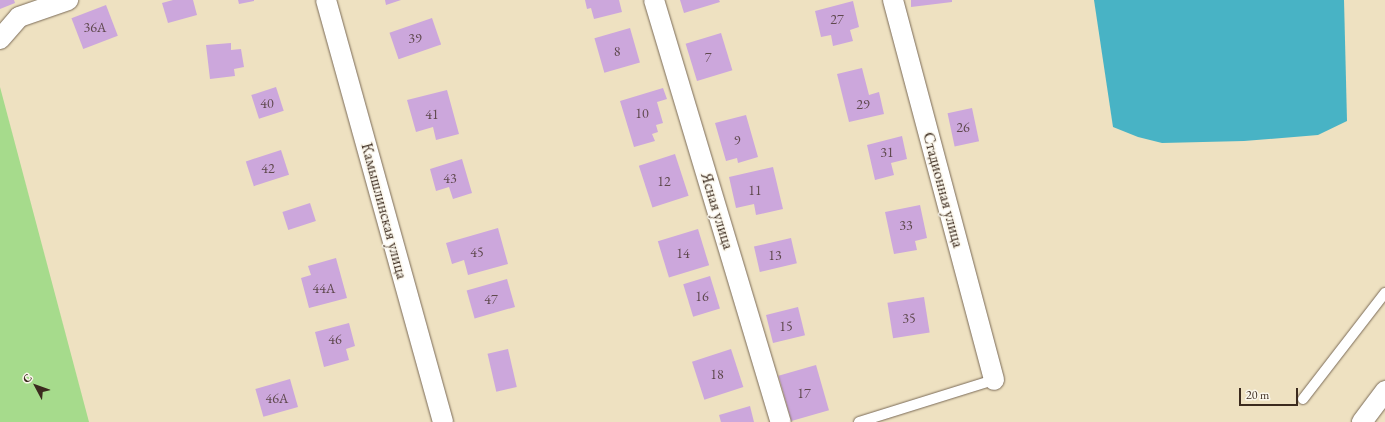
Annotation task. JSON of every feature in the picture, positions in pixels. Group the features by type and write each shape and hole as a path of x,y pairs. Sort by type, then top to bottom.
{"street":[{"path":"0,39 19,17 68,0"},
{"name":"Камышлинская улица","path":"326,0 443,422"},
{"name":"Ясная улица","path":"654,0 781,422"},
{"name":"Стадионная улица","path":"893,0 994,380"},
{"path":"1362,422 1385,391"}],"lane":[{"path":"1303,399 1385,293"},
{"path":"859,422 994,380"}],"green space":[{"path":"0,87 89,422 0,422"}],"water":[{"path":"1094,0 1344,0 1347,121 1318,135 1244,141 1162,143 1138,137 1113,127"}],"building":[{"path":"0,0 14,0 15,3 0,9"},
{"path":"173,0 193,0 197,15 168,23 162,3"},
{"path":"238,0 254,0 254,1 239,4"},
{"path":"385,0 401,0 386,5"},
{"path":"585,0 619,0 622,12 594,19 591,8 587,9"},
{"path":"680,0 719,0 720,2 684,13"},
{"path":"911,0 952,0 952,2 911,7"},
{"path":"853,1 859,27 850,30 853,41 833,46 831,35 821,37 815,11"},
{"path":"106,5 118,36 83,49 71,18"},
{"path":"432,18 441,44 399,59 389,33"},
{"path":"630,28 640,63 604,73 594,38"},
{"path":"721,33 732,70 697,81 686,44"},
{"path":"231,43 231,50 241,49 244,67 234,69 235,76 210,79 206,45"},
{"path":"862,68 869,95 879,92 884,114 849,122 837,74"},
{"path":"276,87 284,111 259,119 251,95"},
{"path":"663,88 667,99 657,102 663,123 656,125 658,132 652,134 655,141 634,147 620,101"},
{"path":"447,90 459,134 436,140 433,127 416,132 407,100"},
{"path":"972,108 979,141 955,146 948,113"},
{"path":"746,115 758,157 738,163 737,158 726,161 715,123"},
{"path":"902,136 907,159 891,163 894,175 875,180 867,145"},
{"path":"281,150 289,175 254,186 246,161"},
{"path":"675,154 689,196 652,208 639,166"},
{"path":"462,159 472,193 453,199 449,187 436,191 430,169"},
{"path":"773,167 783,209 756,215 754,204 736,208 729,177"},
{"path":"310,203 316,221 288,230 282,212"},
{"path":"920,205 927,238 915,241 917,250 894,254 885,212"},
{"path":"498,228 508,264 468,275 464,260 452,264 446,243"},
{"path":"698,229 709,265 669,278 658,241"},
{"path":"791,238 797,263 760,272 754,247"},
{"path":"336,258 347,298 309,308 301,278 311,275 308,266"},
{"path":"710,276 720,309 693,317 683,284"},
{"path":"507,279 515,307 475,318 467,291"},
{"path":"924,297 930,333 893,338 887,303"},
{"path":"798,307 805,335 773,343 766,315"},
{"path":"349,323 355,346 346,349 349,360 324,367 315,332"},
{"path":"508,349 517,387 496,392 488,354"},
{"path":"731,349 743,387 704,400 692,362"},
{"path":"816,365 829,410 791,421 779,376"},
{"path":"290,379 298,407 263,417 255,389"},
{"path":"750,406 754,422 721,422 719,415"}]}
